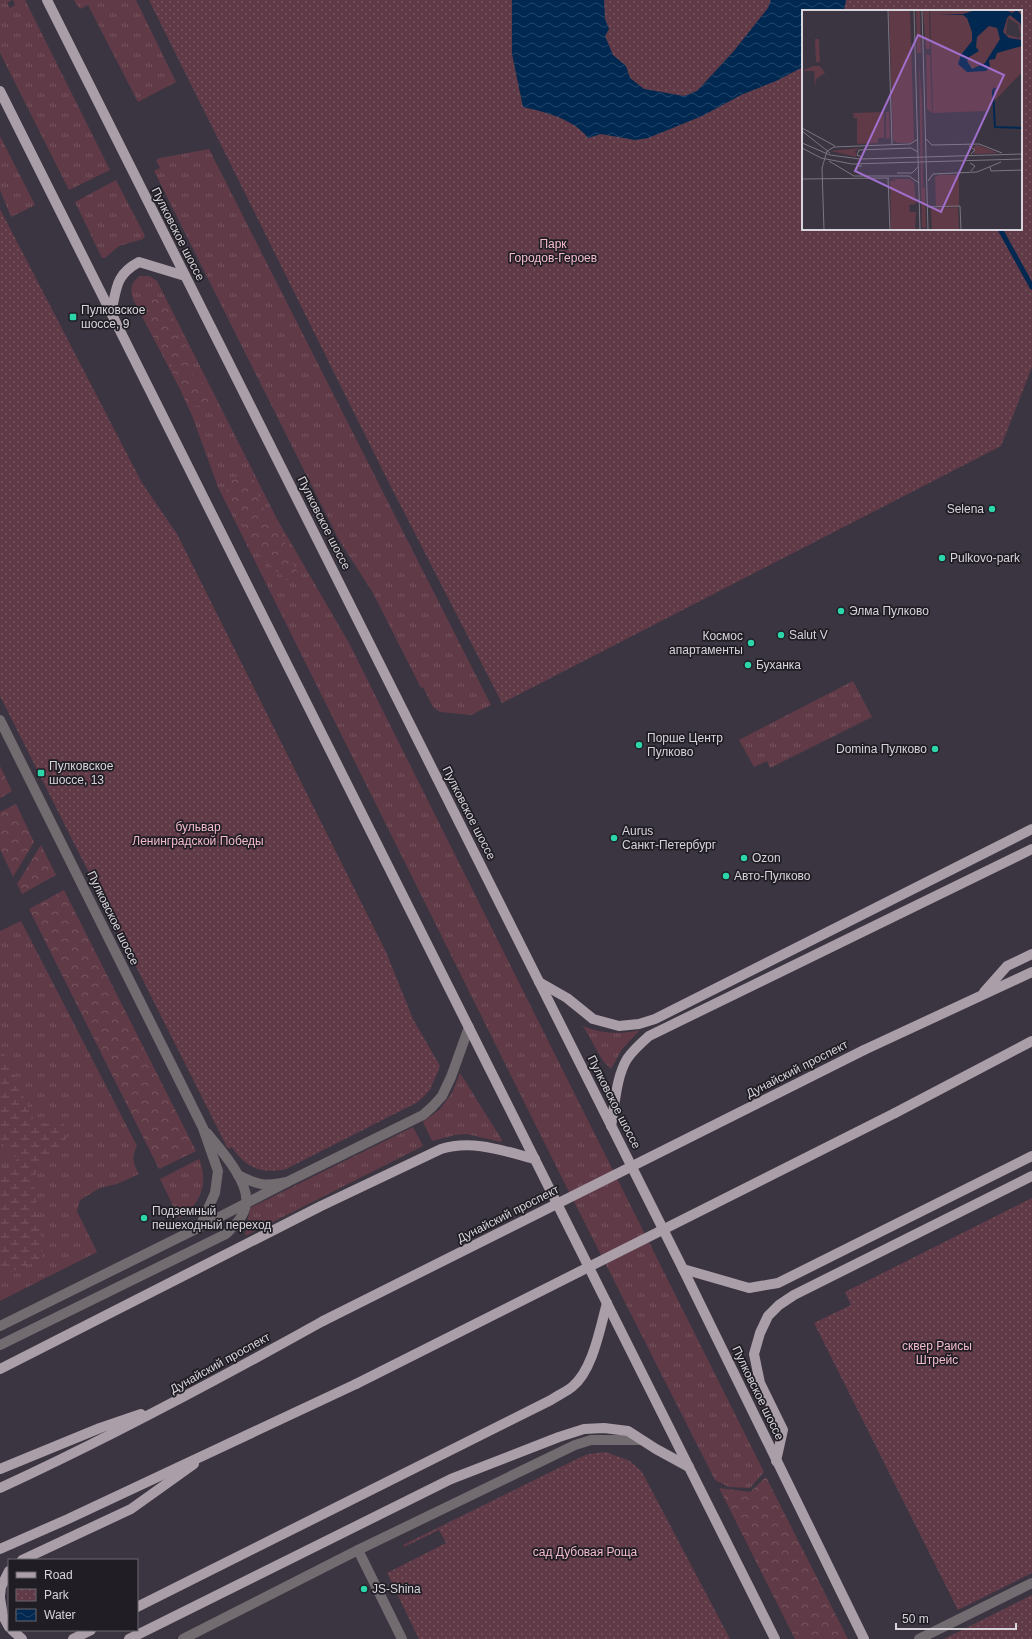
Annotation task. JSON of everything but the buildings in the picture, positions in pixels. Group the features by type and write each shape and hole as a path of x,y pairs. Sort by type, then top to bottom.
{"main road":[{"name":"Пулковское шоссе","path":"47,0 683,1269 864,1639"},
{"path":"0,91 775,1639"},
{"path":"111,313 118,281 126,269 139,262 185,276"},
{"path":"538,982 567,998 593,1019 619,1026 639,1024 655,1019 1032,828"},
{"path":"611,1126 620,1078 626,1060 637,1046 649,1036 1032,850"},
{"path":"982,995 1007,966 1032,954"},
{"name":"Дунайский проспект","path":"0,1488 80,1451 177,1402 324,1321 864,1050 1032,972"},
{"path":"0,1549 363,1381 895,1112 1032,1041"},
{"path":"1017,1049 1032,1049"},
{"path":"0,1369 321,1206 451,1146 472,1144 535,1159"},
{"path":"683,1269 749,1288 778,1283 1032,1156"},
{"path":"776,1461 783,1430 760,1383 754,1354 760,1333 768,1316 780,1304 794,1295 1032,1176"},
{"path":"138,1606 368,1490 551,1400 572,1387 580,1379 590,1360 607,1303"},
{"path":"0,1469 100,1428 177,1402"},
{"path":"129,1639 451,1479 559,1437 584,1430 604,1428 628,1431 689,1467"},
{"path":"24,1559 131,1509 216,1449"},
{"path":"8,1573 1,1587 0,1597 3,1616 8,1625"},
{"path":"13,1631 22,1639"},
{"path":"73,1639 89,1631"}],"street":[{"name":"Пулковское шоссе","path":"0,720 203,1128 218,1172 216,1193 200,1227"},
{"path":"0,1326 422,1115 442,1096 451,1077 469,1027"},
{"name":"Пулковское шоссе","path":"203,1128 225,1154 238,1175 244,1188 246,1204"},
{"path":"238,1175 257,1185 272,1186 287,1182"},
{"path":"0,1345 226,1234 238,1223 246,1204"},
{"path":"183,1639 358,1550 575,1445 591,1440 641,1440"},
{"path":"358,1550 402,1639"},
{"path":"919,1639 1032,1583"}],"green space":[{"path":"0,0 12,0 7,3 10,8 15,5 13,0 25,0 110,170 69,190 0,53"},
{"path":"74,0 136,0 176,82 138,102 88,5 80,9"},
{"name":"Парк Городов-Героев","path":"149,0 1032,0 1032,367 1001,446 502,703 386,477"},
{"path":"0,136 35,205 11,217 0,190"},
{"path":"209,149 491,705 471,715 440,712 433,707 423,687 421,688 373,593 339,540 154,171 160,168 156,160 160,158"},
{"path":"116,180 145,236 143,239 119,246 105,258 102,258 75,202"},
{"name":"бульвар Ленинградской Победы","path":"0,209 142,483 177,534 386,952 413,1019 440,1066 430,1090 418,1102 286,1169 269,1171 255,1168 248,1165 232,1147 228,1149 0,696"},
{"path":"140,276 149,276 157,281 277,519 349,643 764,1472 750,1488 729,1487 715,1480 556,1166 218,487 193,418 181,391 133,299 132,286"},
{"path":"157,297 166,304 191,354 193,365 191,372 213,395 211,407 204,405 192,407 186,403 180,385 172,372 172,361 165,357 150,331 141,306 145,300"},
{"path":"245,475 254,479 260,504 276,522 282,532 288,555 299,575 299,582 295,583 285,579 258,553 252,543 226,488 230,481"},
{"path":"853,681 872,717 770,768 767,761 754,767 739,740"},
{"path":"0,766 12,791 0,798"},
{"path":"16,804 34,842 13,877 0,849 0,812"},
{"path":"41,845 56,875 22,894 17,884"},
{"path":"64,890 196,1151 159,1169 29,909"},
{"path":"21,921 137,1146 134,1154 134,1160 135,1167 139,1174 117,1184 100,1188 80,1200 77,1211 97,1252 0,1301 0,931"},
{"path":"583,1026 597,1031 611,1033 625,1033 640,1030 622,1049 611,1069 603,1061"},
{"path":"0,1045 34,1120 49,1124 63,1119 66,1136 64,1146 60,1150 40,1161 33,1180 42,1244 42,1258 0,1277 0,1168 11,1165 18,1158 5,1149 0,1138"},
{"path":"460,1073 502,1140 501,1142 467,1134 455,1135 432,1141 423,1122 440,1109 452,1093"},
{"path":"413,1127 423,1146 245,1236 250,1208"},
{"path":"199,1159 203,1176 201,1192 198,1200 193,1206 179,1218 160,1179"},
{"name":"сквер Раисы Штрейс","path":"1032,1198 1032,1573 958,1610 814,1323 851,1305 845,1292"},
{"name":"сад Дубовая Роща","path":"606,1452 630,1461 642,1472 730,1639 419,1639 387,1573 446,1543 439,1530 404,1547 403,1545 581,1457 589,1454"},
{"path":"766,1477 848,1639 795,1639 719,1488 750,1492"},
{"path":"1032,1595 1032,1639 944,1639"}],"water":[{"path":"512,0 604,0 605,19 609,29 605,36 613,55 626,66 630,78 644,89 684,96 697,91 733,52 768,8 771,0 846,0 844,10 802,10 802,68 776,81 741,95 702,116 648,138 635,140 601,134 588,138 582,131 567,121 550,114 523,107 512,54"}],"waterway":[{"path":"1001,230 1032,287"}],"place":[{"name":"Пулковское шоссе, 9","path":"73,317"},
{"name":"Selena","path":"992,509"},
{"name":"Pulkovo-park","path":"942,558"},
{"name":"Элма Пулково","path":"841,611"},
{"name":"Salut V","path":"781,635"},
{"name":"Космос апартаменты","path":"751,643"},
{"name":"Буханка","path":"748,665"},
{"name":"Порше Центр Пулково","path":"639,745"},
{"name":"Domina Пулково","path":"935,749"},
{"name":"Пулковское шоссе, 13","path":"41,773"},
{"name":"Aurus Санкт-Петербург","path":"614,838"},
{"name":"Ozon","path":"744,858"},
{"name":"Авто-Пулково","path":"726,876"},
{"name":"Подземный пешеходный переход","path":"144,1218"},
{"name":"JS-Shina","path":"364,1589"}]}
